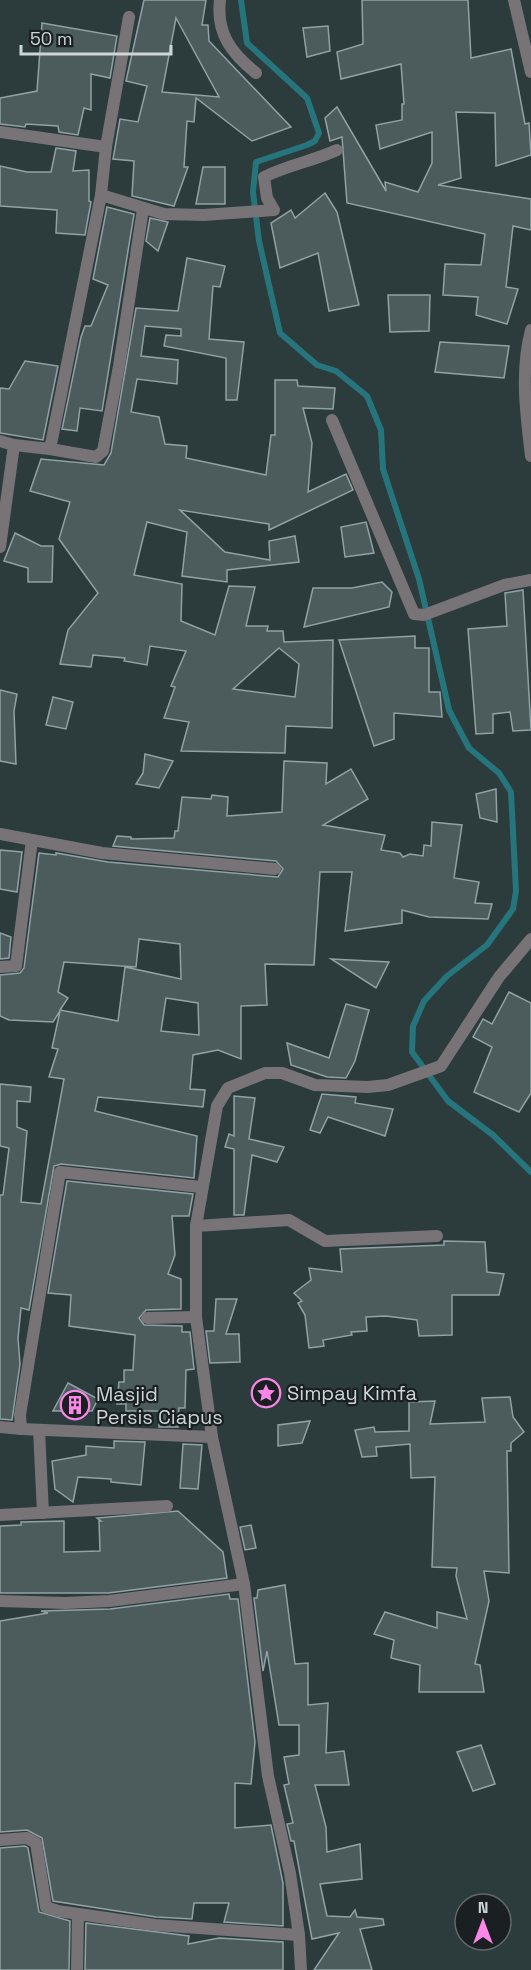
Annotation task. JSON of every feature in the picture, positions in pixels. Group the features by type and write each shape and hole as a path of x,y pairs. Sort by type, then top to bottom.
{"street":[{"path":"220,0 218,15 222,34 237,57 256,73"},
{"path":"514,0 531,72"},
{"path":"50,449 100,195 129,17"},
{"path":"0,132 106,147"},
{"path":"100,195 143,209 188,215 274,210 267,198 264,177 285,166 303,163 337,150"},
{"path":"0,441 96,457 103,451 143,209"},
{"path":"531,330 524,394 531,456"},
{"path":"332,420 412,611 424,615 504,585 531,580"},
{"path":"0,547 14,445"},
{"path":"0,834 102,853 276,869"},
{"path":"0,967 16,966 32,840"},
{"path":"301,1970 299,1935 290,1874 268,1776 244,1584 212,1437 196,1317 196,1226 217,1106 228,1088 265,1073 282,1073 315,1085 340,1088 388,1085 441,1066 499,977 531,939"},
{"path":"21,1429 26,1375 60,1172 201,1187"},
{"path":"196,1226 299,1225 317,1238 329,1241 437,1236"},
{"path":"147,1318 196,1317"},
{"path":"0,1427 212,1437"},
{"path":"39,1430 43,1513"},
{"path":"0,1515 167,1506"},
{"path":"0,1601 65,1603 98,1601 244,1584"},
{"path":"0,1840 27,1838 36,1843 46,1907 155,1925 299,1935"},
{"path":"77,1970 78,1914"}],"building":[{"path":"144,0 206,0 202,25 208,25 209,41 291,127 252,141 196,98 194,122 187,121 184,167 188,167 174,206 132,196 134,161 113,159 120,119 138,122 147,86 126,81","holes":["176,18 219,97 162,92"]},
{"path":"362,0 468,0 471,58 511,49 525,124 529,123 531,155 496,166 495,113 456,112 461,178 438,185 531,199 531,230 513,226 506,287 518,289 507,324 476,315 478,297 443,295 445,264 481,265 485,234 347,203 342,137 330,141 325,118 337,107 386,191 385,182 418,192 432,163 432,132 380,149 376,125 402,120 402,104 404,104 401,64 341,79 337,52 363,44"},
{"path":"42,23 117,36 110,78 91,74 91,110 84,108 78,135 59,132 58,126 26,124 25,127 0,124 0,98 37,91"},
{"path":"328,26 330,51 307,57 303,28"},
{"path":"56,148 76,151 73,171 89,170 89,201 91,202 85,235 56,233 57,210 0,206 0,166 27,172 51,172"},
{"path":"203,167 225,167 225,204 196,204"},
{"path":"325,193 337,212 359,305 329,311 318,253 280,268 271,223 291,210 295,218"},
{"path":"107,207 134,214 102,411 80,408 77,431 62,429 81,337 85,326 91,326 108,285 93,279"},
{"path":"150,218 168,222 158,251 146,241"},
{"path":"187,258 225,266 220,287 213,286 209,339 244,342 237,400 226,400 226,358 164,346 166,335 181,336 181,329 145,326 141,356 178,360 177,384 137,379 131,412 159,417 165,444 187,446 186,458 266,475 271,435 275,435 275,380 297,380 298,386 335,388 333,409 303,408 312,443 308,492 346,474 353,490 269,530 269,524 180,510 225,552 270,560 269,541 295,536 299,562 227,570 227,582 182,576 187,532 147,522 134,575 182,584 181,621 215,635 229,586 255,587 246,626 268,626 267,631 283,631 284,642 333,640 332,728 286,726 285,753 181,751 189,722 164,718 175,687 171,686 186,651 150,646 147,665 124,661 125,658 93,655 91,667 60,664 68,630 98,593 59,539 70,502 30,491 41,459 104,465 111,453 136,308 178,311","holes":["279,648 299,664 295,697 233,689"]},
{"path":"388,295 430,295 429,331 390,332"},
{"path":"440,342 509,346 504,378 435,372"},
{"path":"25,361 58,366 43,440 0,433 0,388 9,389"},
{"path":"366,522 374,553 345,557 341,527"},
{"path":"15,533 41,546 53,546 52,582 28,582 28,568 4,561"},
{"path":"382,582 392,592 389,607 304,627 313,588 352,588"},
{"path":"523,590 531,730 513,731 510,712 493,714 493,733 476,734 468,629 507,626 505,593"},
{"path":"415,636 415,648 429,648 429,692 440,692 442,717 394,713 394,739 374,746 339,640"},
{"path":"0,690 17,694 14,711 16,764 0,761"},
{"path":"53,697 73,702 66,729 46,725"},
{"path":"145,754 173,761 159,788 136,784 143,773"},
{"path":"284,761 327,763 326,784 351,769 368,799 323,825 385,835 381,850 400,853 403,857 410,854 423,856 424,845 431,846 432,822 462,825 454,878 479,882 475,903 492,904 488,919 429,917 402,910 402,923 345,931 352,872 320,872 314,965 265,964 267,1005 241,1006 241,1059 218,1050 193,1055 190,1089 205,1090 203,1107 98,1097 95,1111 197,1136 194,1178 61,1164 54,1166 29,1310 21,1308 18,1338 20,1364 12,1420 0,1419 0,1195 3,1195 9,1148 0,1146 0,1084 31,1087 30,1102 17,1101 17,1127 27,1131 21,1202 41,1204 64,1079 49,1077 58,1049 52,1048 60,1011 53,1022 9,1020 0,1016 0,975 20,973 24,968 39,853 56,855 56,853 108,862 278,877 283,869 276,861 113,846 117,836 131,837 131,839 174,838 175,831 178,831 182,797 211,799 212,795 228,797 227,816 282,812","holes":["139,939 180,944 181,979 125,967 118,1021 60,1010 68,998 58,992 64,962 136,967","166,998 198,1003 199,1035 161,1031"]},
{"path":"496,789 497,822 480,818 476,794"},
{"path":"0,850 22,852 17,892 0,889"},
{"path":"0,933 11,937 9,958 0,959"},
{"path":"331,959 389,962 376,988"},
{"path":"509,992 531,1003 531,1093 519,1112 474,1092 492,1047 473,1037 483,1019 492,1024"},
{"path":"346,1004 369,1010 355,1061 346,1078 327,1077 291,1065 287,1043 329,1058"},
{"path":"322,1094 356,1097 355,1103 393,1109 385,1136 328,1117 320,1133 310,1130"},
{"path":"234,1096 255,1098 249,1139 284,1147 277,1162 252,1155 244,1215 234,1215 234,1149 225,1147 229,1134 234,1136"},
{"path":"67,1181 193,1194 189,1216 172,1216 175,1255 168,1274 181,1279 181,1309 146,1310 139,1318 144,1325 182,1326 182,1332 190,1332 194,1369 186,1370 185,1408 179,1408 178,1427 159,1427 160,1411 126,1411 126,1404 117,1404 119,1382 124,1382 124,1370 133,1370 135,1335 69,1326 71,1295 48,1293"},
{"path":"444,1241 485,1242 487,1272 504,1274 499,1295 452,1295 452,1335 419,1336 417,1320 386,1316 366,1317 367,1331 351,1332 352,1335 323,1340 324,1346 309,1348 305,1315 298,1303 302,1301 294,1293 311,1280 309,1268 342,1272 340,1249 444,1245"},
{"path":"216,1299 237,1299 226,1334 239,1334 240,1362 210,1363 206,1331 214,1331"},
{"name":"Masjid Persis Ciapus","path":"68,1383 98,1399 92,1411 53,1411"},
{"path":"510,1397 513,1417 524,1432 511,1443 511,1451 507,1451 509,1573 484,1571 489,1601 475,1664 480,1665 484,1692 419,1692 420,1665 391,1658 394,1640 374,1634 385,1612 437,1628 437,1612 467,1619 456,1576 457,1568 432,1567 435,1477 411,1478 410,1444 376,1447 377,1456 362,1457 355,1430 374,1427 375,1432 409,1431 409,1402 435,1401 430,1424 485,1422 482,1398"},
{"path":"310,1421 302,1443 278,1446 278,1425"},
{"path":"114,1441 145,1442 141,1485 111,1482 111,1479 78,1477 73,1502 55,1489 52,1461 86,1455 86,1446 114,1448"},
{"path":"183,1444 202,1445 198,1489 180,1488"},
{"path":"178,1511 223,1552 227,1578 108,1593 0,1593 0,1526 21,1525 21,1522 64,1521 64,1552 100,1551 99,1521 101,1521 97,1518"},
{"path":"251,1525 256,1548 245,1550 240,1527"},
{"path":"285,1585 295,1664 308,1663 308,1705 328,1703 326,1753 344,1751 349,1785 315,1785 326,1827 327,1852 360,1844 362,1879 320,1884 327,1916 350,1917 355,1910 357,1917 383,1919 384,1925 360,1929 372,1970 314,1970 339,1933 312,1939 294,1841 291,1841 287,1824 293,1823 284,1785 289,1784 284,1757 299,1755 299,1725 279,1725 267,1651 263,1671 254,1598 257,1598 258,1590"},
{"path":"229,1594 230,1599 238,1599 255,1742 251,1784 235,1783 235,1828 271,1825 283,1883 283,1926 224,1922 229,1903 194,1903 192,1919 156,1917 53,1901 42,1838 27,1830 0,1832 0,1621 48,1613 41,1611 110,1609"},
{"path":"481,1745 495,1784 473,1791 457,1752"},
{"path":"25,1846 28,1848 39,1912 70,1921 69,1970 0,1970 0,1848"},
{"path":"86,1923 189,1936 188,1944 219,1938 283,1942 283,1970 85,1970"}],"waterway":[{"path":"241,0 247,43 307,98 319,133 315,141 307,145 256,162 253,192 259,241 280,333 317,365 336,371 367,396 381,430 383,469 419,579 449,710 469,748 499,773 511,792 516,891 513,909 487,945 447,976 424,1001 413,1026 412,1052 448,1101 493,1135 531,1172"}],"place":[{"name":"Simpay Kimfa","path":"266,1393"},
{"name":"Masjid Persis Ciapus","path":"75,1405"}]}
